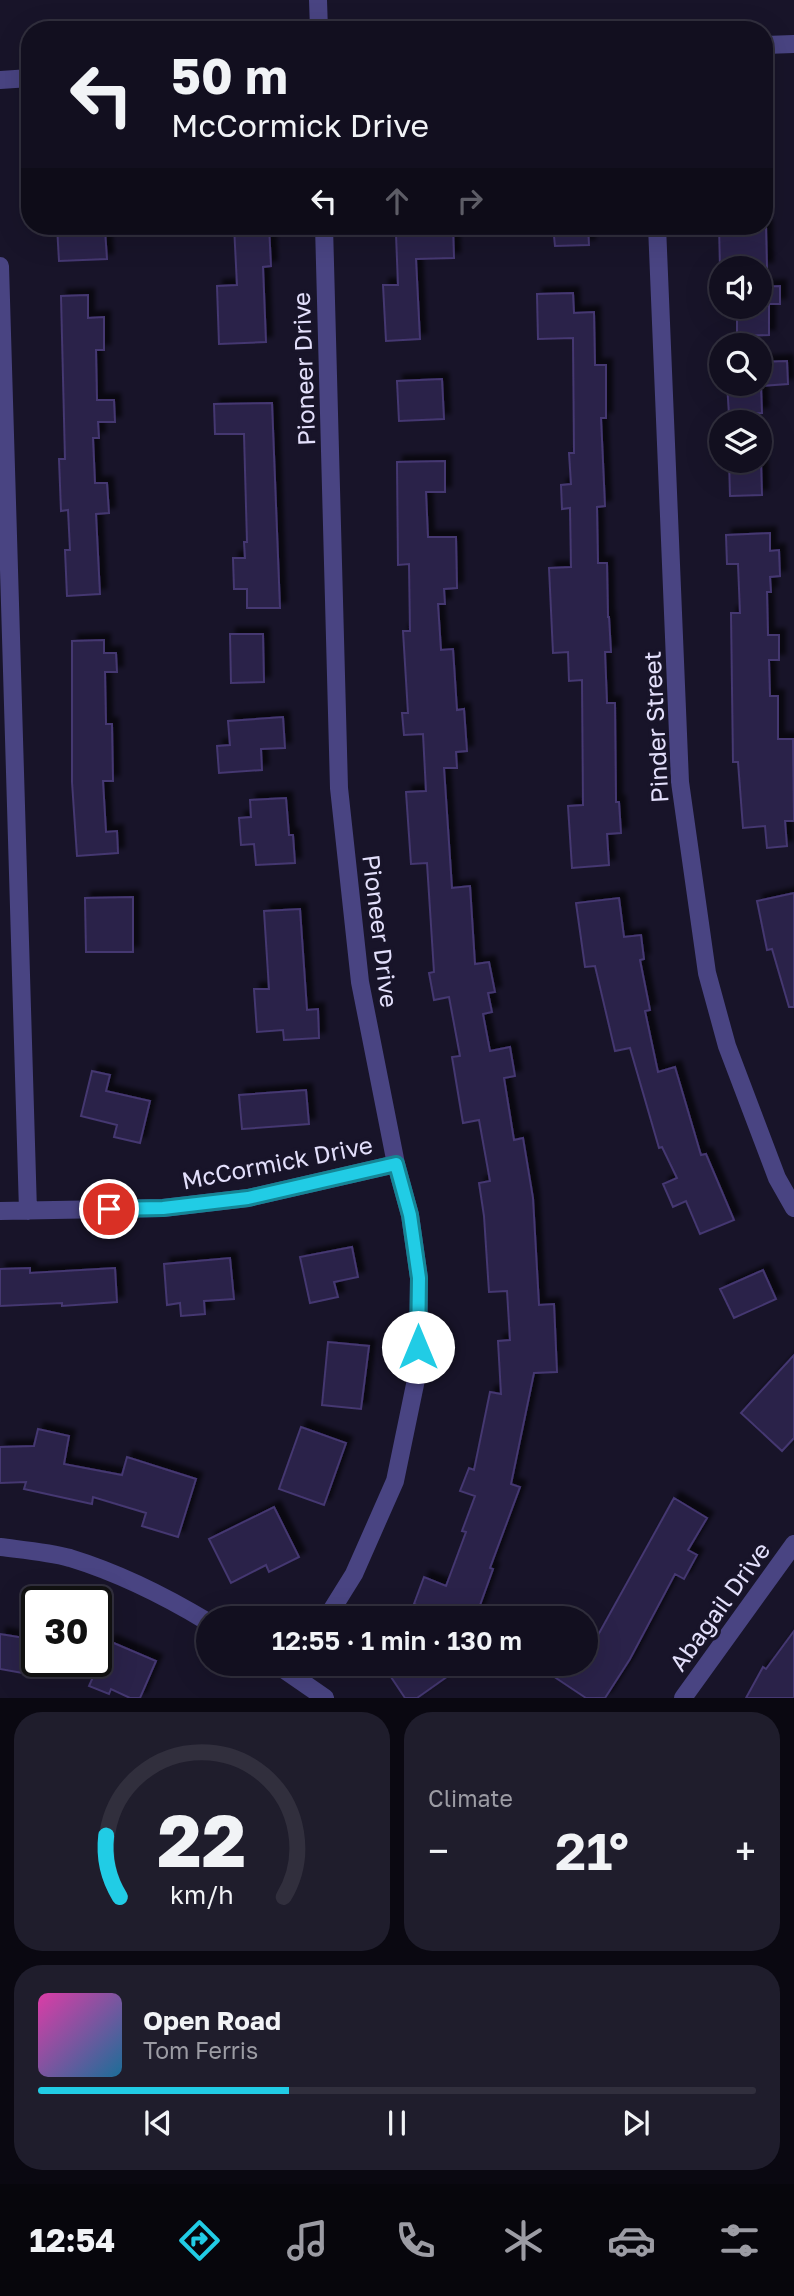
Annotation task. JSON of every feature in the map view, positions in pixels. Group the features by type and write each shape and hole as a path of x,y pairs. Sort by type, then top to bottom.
{"street":[{"path":"318,0 319,21"},
{"path":"773,45 794,44"},
{"path":"0,80 21,79"},
{"name":"Pioneer Drive","path":"324,235 339,788 360,982 396,1164 410,1215 419,1278 418,1370 395,1481 354,1574 334,1606"},
{"name":"Pinder Street","path":"657,235 680,782 703,946 707,973 727,1046 777,1178 794,1208"},
{"path":"0,266 28,1210"},
{"name":"McCormick Drive","path":"0,1211 163,1208 223,1201 248,1198 396,1164"},
{"name":"Abagail Drive","path":"683,1698 794,1544"},
{"path":"0,1547 68,1558 152,1590 196,1615"},
{"path":"298,1676 325,1698"}],"building":[{"path":"58,235 105,235 107,259 59,261"},
{"path":"234,235 269,235 271,266 263,267 266,342 219,344 217,286 237,285"},
{"path":"396,235 453,235 454,258 416,259 420,339 386,341 383,285 398,285"},
{"path":"554,235 588,235 589,245 555,246"},
{"path":"719,235 766,235 767,256 720,256"},
{"path":"772,286 780,286 780,304 772,304"},
{"path":"573,293 574,313 594,312 595,365 606,365 606,418 601,418 605,506 597,507 598,563 607,563 611,652 605,652 607,703 615,703 616,802 619,802 621,833 607,834 609,865 572,868 568,806 583,805 582,680 569,681 568,652 553,653 549,568 571,567 570,508 562,509 561,485 571,484 569,453 574,453 573,338 538,339 537,294"},
{"path":"88,295 88,318 104,317 104,350 96,350 97,400 114,400 115,422 98,422 99,438 93,438 95,483 107,483 109,513 96,514 100,594 67,596 65,550 70,550 68,510 61,511 59,459 65,459 61,296"},
{"path":"737,319 769,319 769,333 737,333"},
{"path":"787,361 788,384 772,385 772,362"},
{"path":"442,379 444,419 399,421 397,381"},
{"path":"728,396 761,396 762,410 729,410"},
{"path":"272,403 280,608 247,608 247,589 234,589 233,558 245,558 244,542 247,542 244,434 215,434 214,404"},
{"path":"445,461 445,492 426,492 428,537 456,537 457,588 444,589 445,604 438,604 441,650 453,649 457,710 464,709 467,751 456,752 457,768 444,768 452,888 470,886 475,964 489,962 495,992 488,993 492,1012 483,1014 490,1051 510,1047 515,1076 504,1078 514,1140 523,1138 533,1198 539,1305 554,1304 557,1372 534,1373 511,1484 520,1487 490,1568 493,1569 480,1606 414,1604 424,1577 446,1586 466,1532 462,1531 475,1496 460,1491 469,1468 474,1470 490,1392 501,1394 498,1341 510,1340 507,1291 489,1292 479,1183 490,1181 479,1120 463,1123 452,1057 460,1056 449,997 434,1000 429,973 434,972 427,863 411,864 406,792 426,791 423,734 404,735 402,713 408,713 403,631 410,631 409,564 398,565 397,462"},
{"path":"729,473 761,473 762,495 730,496"},
{"path":"770,533 770,551 779,550 780,576 770,577 771,592 767,592 768,635 779,635 779,660 769,660 770,696 778,696 778,739 793,739 794,821 785,821 787,846 767,848 765,826 743,828 738,762 733,762 731,613 740,613 738,564 727,564 726,535"},
{"path":"230,634 263,634 264,682 231,683"},
{"path":"104,640 104,653 116,653 117,672 105,672 106,724 112,724 113,781 103,781 106,832 117,831 118,853 77,856 72,782 72,641"},
{"path":"283,717 285,748 261,749 262,770 219,773 217,746 230,745 228,721"},
{"path":"286,798 289,835 293,835 295,863 256,865 254,844 241,845 239,818 251,817 250,800"},
{"path":"794,893 794,1007 789,1007 772,949 767,950 757,901"},
{"path":"133,897 133,952 86,952 85,898"},
{"path":"619,898 624,937 641,935 644,959 640,960 650,1010 645,1011 658,1072 675,1067 701,1155 706,1154 734,1220 700,1234 686,1201 673,1207 663,1184 677,1178 662,1147 659,1148 630,1048 615,1051 595,966 585,967 576,903"},
{"path":"300,909 307,1010 318,1009 319,1038 284,1040 283,1030 257,1032 254,989 269,989 264,911"},
{"path":"92,1071 110,1075 106,1091 150,1101 140,1143 114,1137 117,1125 81,1116"},
{"path":"306,1090 309,1124 242,1129 239,1095"},
{"path":"352,1247 358,1277 334,1282 338,1297 310,1303 300,1257"},
{"path":"230,1258 234,1299 204,1301 205,1314 181,1316 180,1303 167,1305 164,1264"},
{"path":"30,1268 30,1273 115,1268 117,1302 62,1306 62,1303 0,1306 0,1269"},
{"path":"763,1270 776,1299 734,1318 720,1289"},
{"path":"328,1342 369,1346 361,1409 322,1405"},
{"path":"794,1355 794,1438 782,1451 741,1413"},
{"path":"301,1427 346,1443 324,1505 279,1489"},
{"path":"38,1429 69,1436 64,1464 122,1475 127,1457 196,1479 178,1537 142,1526 146,1513 93,1497 92,1504 24,1489 26,1482 0,1483 0,1447 34,1446"},
{"path":"674,1498 707,1518 688,1550 697,1555 684,1579 675,1574 630,1659 605,1698 586,1698 553,1676 598,1676 598,1635"},
{"path":"274,1507 299,1557 269,1572 266,1565 231,1583 209,1539"},
{"path":"794,1631 794,1698 746,1698 763,1667 766,1669"},
{"path":"0,1634 21,1637 21,1673 0,1669"},
{"path":"112,1642 156,1661 140,1698 130,1698 111,1689 109,1694 89,1686 93,1677 112,1677"},
{"path":"448,1676 417,1698 405,1698 391,1677"}],"route":[{"path":"109,1209 163,1208 248,1198 396,1164 410,1215 419,1278 418,1347"}]}
